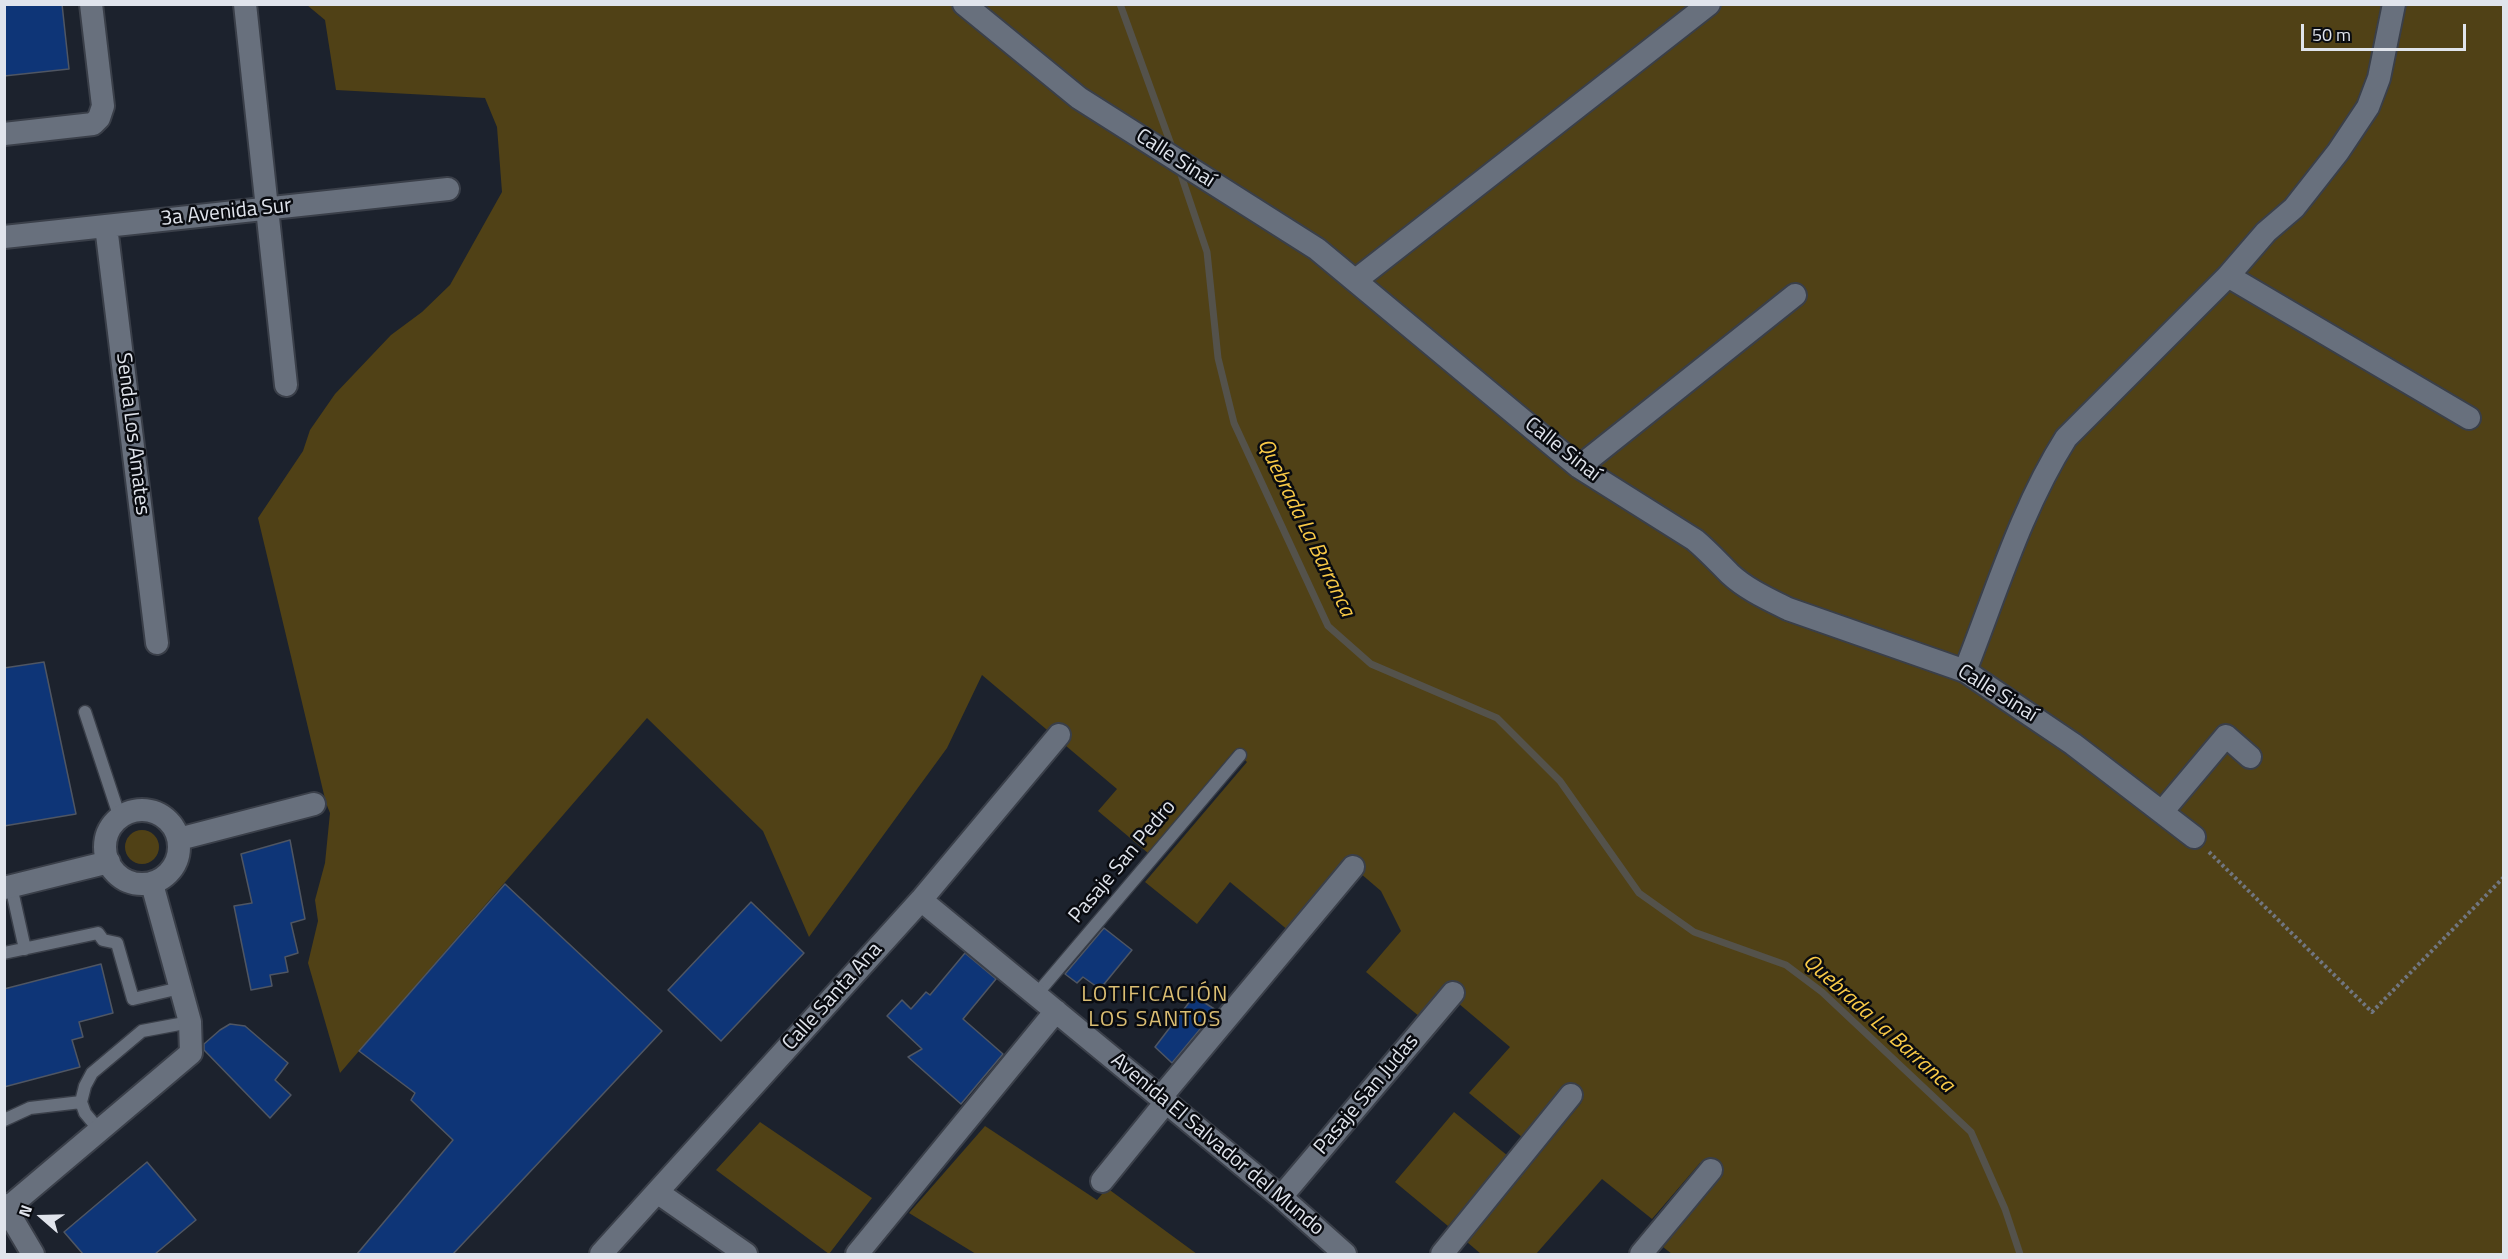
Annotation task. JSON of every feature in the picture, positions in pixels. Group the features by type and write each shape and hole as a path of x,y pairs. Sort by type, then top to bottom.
{"street":[{"path":"4,134 93,124 99,118 103,106 91,4"},
{"path":"244,4 286,385"},
{"name":"Calle Sinaí","path":"964,4 1079,98 1317,249 1579,467 1695,540 1731,575 1762,596 1788,609 1965,671 2073,744 2194,837"},
{"path":"1356,280 1709,4"},
{"path":"1965,671 2026,515 2052,460 2066,438 2228,276 2266,232 2294,208 2358,125 2379,78 2394,4"},
{"name":"3a Avenida Sur","path":"4,237 448,189"},
{"name":"Senda Los Amates","path":"106,226 158,643"},
{"path":"2228,276 2469,418"},
{"path":"1579,467 1794,295"},
{"name":"Calle Santa Ana","path":"601,1254 921,900 1059,735"},
{"path":"2162,812 2226,736 2250,757"},
{"path":"179,839 314,804"},
{"path":"143,810 155,812 166,818 179,839 176,863 169,874 152,884 135,884 124,880 115,872 105,851 106,838 111,827 130,812 143,810"},
{"path":"8,887 109,862"},
{"path":"1102,1181 1163,1100 1353,867"},
{"path":"33,1254 5,1209 191,1053 190,1022 152,884"},
{"name":"Avenida El Salvador del Mundo","path":"921,900 1281,1197 1345,1254"},
{"name":"Pasaje San Judas","path":"1281,1197 1453,993"},
{"path":"857,1254 1056,1011"},
{"path":"1442,1254 1571,1095"},
{"path":"1641,1254 1711,1170"},
{"path":"657,1192 746,1254"}],"lane":[{"path":"85,712 120,818"},
{"name":"Pasaje San Pedro","path":"1036,995 1240,755"},
{"path":"8,887 26,949"},
{"path":"4,953 98,933 102,940 117,943 133,999 180,988"},
{"path":"100,1131 85,1113 81,1102 85,1086 92,1073 142,1031 190,1022"},
{"path":"4,1120 30,1108 81,1102"}],"path":[{"path":"2194,837 2372,1012 2504,877"}],"shaded area":[{"path":"307,5 2503,5 2503,1254 1672,1254 1663,1247 1715,1184 1712,1170 1700,1163 1652,1219 1602,1179 1536,1254 1481,1254 1467,1242 1581,1103 1571,1095 1523,1138 1469,1093 1510,1047 1458,1003 1420,1017 1366,972 1401,931 1381,891 1346,861 1289,931 1230,882 1197,924 1145,882 1247,762 1235,750 1148,853 1098,811 1117,789 982,675 947,748 809,937 763,831 647,718 340,1073 308,963 318,921 315,900 325,863 330,813 258,518 303,451 310,430 335,394 391,335 422,312 450,285 502,192 497,127 485,98 336,90 325,20"},
{"path":"142,830 154,835 159,847 154,859 142,864 130,859 125,847 130,835"},
{"path":"1454,1112 1508,1156 1448,1226 1395,1182"},
{"path":"760,1122 872,1198 829,1254 716,1170"},
{"path":"985,1126 1097,1200 1107,1188 1197,1254 976,1254 909,1213"}],"building":[{"path":"4,4 62,4 69,69 4,76"},
{"path":"44,662 76,814 4,826 4,668"},
{"path":"290,840 305,919 291,923 298,953 285,957 288,972 270,975 272,986 251,990 234,906 252,903 241,854"},
{"path":"505,884 662,1031 453,1254 357,1254 453,1140 411,1100 415,1093 359,1051"},
{"path":"751,902 804,953 721,1041 668,990"},
{"path":"1104,928 1132,950 1100,989 1083,977 1077,983 1065,974"},
{"path":"965,953 996,979 963,1019 1003,1054 961,1104 908,1057 922,1049 887,1016 902,1000 911,1009 926,992 930,995"},
{"path":"101,964 113,1013 79,1022 83,1037 72,1040 80,1067 4,1087 4,989"},
{"path":"1194,996 1216,1010 1172,1063 1155,1047"},
{"path":"230,1024 245,1026 288,1063 275,1080 291,1095 270,1118 204,1050 204,1044"},
{"path":"147,1162 196,1220 155,1254 83,1254 64,1232"}],"waterway":[{"name":"Quebrada La Barranca","path":"1120,4 1173,150"},
{"name":"Quebrada La Barranca","path":"1179,169 1207,252 1218,358 1234,423 1328,626 1371,664 1497,718 1560,781 1639,893 1694,932 1786,965 1822,992 1971,1132 2005,1209 2020,1254"}],"district":[{"name":"LOTIFICACIÓN LOS SANTOS","path":"1155,1008"}]}
